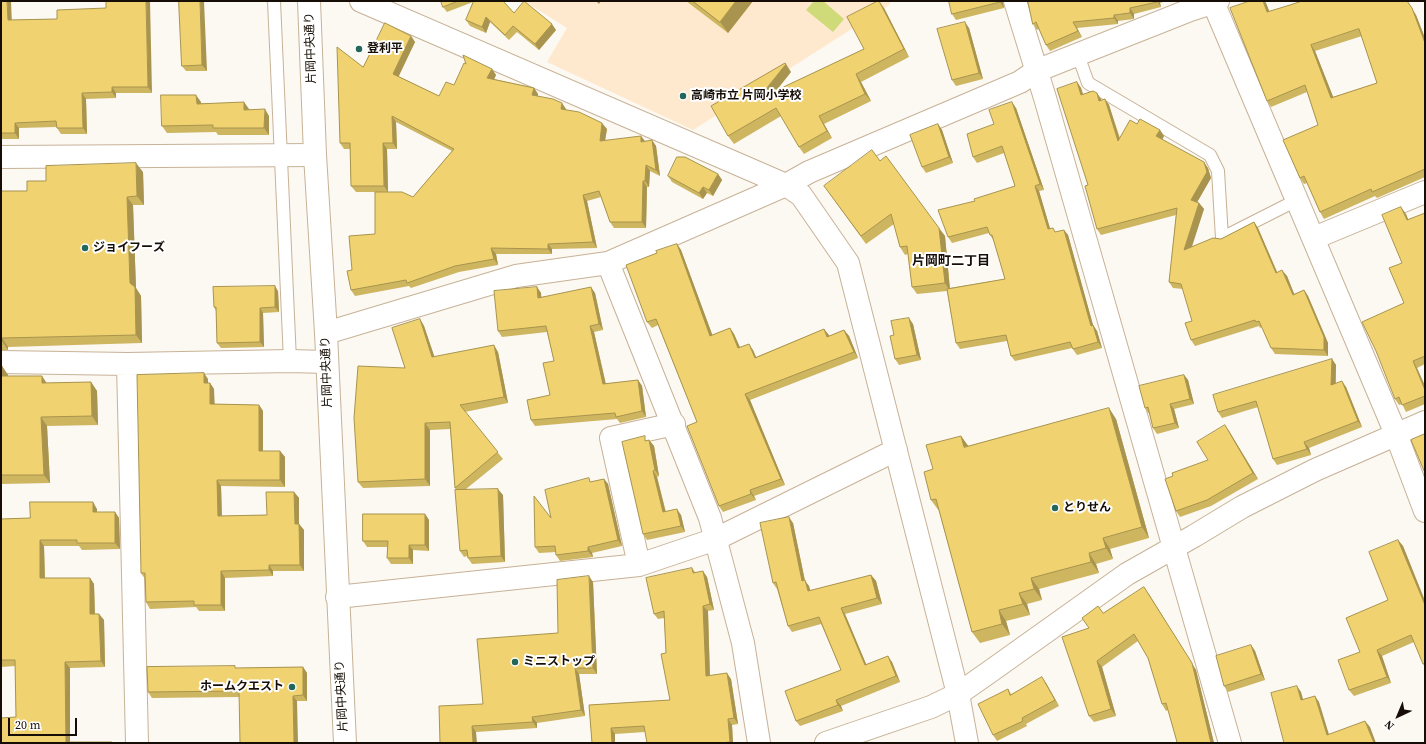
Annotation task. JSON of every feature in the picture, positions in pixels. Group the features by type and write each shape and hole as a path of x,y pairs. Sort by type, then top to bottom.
{"street":[{"name":"片岡中央通り","path":"310,1 315,156 326,333 326,362 345,743"},
{"path":"361,1 786,185 801,195 848,263 958,694 967,743"},
{"path":"1014,1 1112,329 1173,548 1230,743"},
{"path":"326,333 516,276 608,263 786,185 809,172 1020,82 1036,71 1190,10 1215,2 1396,434 1425,511"},
{"path":"1,158 315,156"},
{"path":"1314,238 1425,192"},
{"path":"608,263 674,424 710,518 743,643 759,743"},
{"path":"1,362 128,364 290,361 326,362"},
{"path":"128,364 137,743"},
{"path":"826,743 932,707 958,694 1126,574 1173,548 1242,506 1315,470 1425,422"},
{"path":"639,565 611,438 674,424"},
{"path":"337,597 639,565 716,539 896,450"}],"lane":[{"path":"274,1 290,361"},
{"path":"1078,55 1088,83 1210,155 1218,171 1222,238 1297,200"}],"shaded area":[{"name":"高崎市立 片岡小学校","path":"524,1 891,1 888,6 693,130 547,62 567,28"},
{"path":"814,1 823,1 844,19 833,32 806,10"}],"building":[{"path":"1,1 7,1 8,20 57,19 57,10 106,8 106,1 146,1 148,87 112,87 112,92 82,93 83,128 57,128 56,121 15,123 15,133 1,133"},
{"path":"179,1 200,1 202,65 182,66"},
{"path":"441,1 458,1 443,7"},
{"path":"474,1 503,1 514,13 524,1 552,24 535,44 513,26 505,35 486,17 482,27 466,20"},
{"path":"693,1 736,1 720,22"},
{"path":"878,1 904,49 856,74 865,94 819,116 827,131 799,147 776,108 728,136 711,106 785,63 786,64 758,99 864,49 847,17"},
{"path":"949,1 1000,1 1000,2 952,14"},
{"path":"1028,1 1157,2 1130,8 1130,13 1114,15 1114,18 1073,22 1078,31 1046,45 1036,22 1033,24"},
{"path":"1250,1 1263,1 1267,12 1302,1 1407,1 1412,8 1425,43 1425,169 1372,192 1371,189 1320,212 1304,176 1300,178 1283,140 1318,125 1305,85 1267,101 1230,8","holes":["1359,29 1377,83 1331,98 1311,45"]},
{"path":"965,22 979,73 952,80 937,29"},
{"path":"385,23 411,36 393,74 439,96 446,82 454,85 464,63 466,64 463,55 492,69 487,78 534,88 532,95 553,99 562,103 561,109 579,112 602,123 600,141 641,136 641,142 652,140 656,170 646,165 645,181 643,181 642,222 610,222 599,191 583,195 593,242 548,244 548,249 491,248 494,259 455,266 407,283 406,280 351,290 347,271 352,270 349,236 375,234 375,192 402,192 413,197 454,149 392,116 393,143 383,143 384,186 351,186 350,143 340,143 337,47 363,67"},
{"path":"1077,82 1081,95 1093,91 1097,93 1099,101 1105,99 1118,141 1130,120 1137,124 1140,119 1160,130 1156,136 1204,162 1207,172 1191,200 1199,203 1184,250 1213,238 1221,239 1254,222 1276,273 1282,270 1293,295 1304,290 1324,337 1324,350 1271,348 1259,321 1256,322 1255,320 1191,340 1185,323 1192,321 1181,284 1169,282 1177,208 1097,229 1085,186 1088,185 1057,89"},
{"path":"161,95 196,95 197,104 244,102 244,110 265,109 264,128 213,128 213,125 162,126"},
{"path":"1012,102 1040,184 1035,186 1048,229 1053,228 1055,232 1064,230 1091,326 1093,325 1098,342 1073,349 1070,342 1011,356 1006,335 956,343 947,289 1005,279 992,235 990,235 987,227 948,237 938,210 975,201 974,199 1015,186 1002,146 973,157 967,134 994,124 989,110"},
{"path":"938,124 949,157 922,167 910,135"},
{"path":"872,150 880,161 886,156 939,228 945,283 912,287 907,246 900,247 891,214 861,236 824,186"},
{"path":"677,157 685,157 718,174 709,190 703,187 699,193 668,176"},
{"name":"ジョイフーズ","path":"136,163 137,196 127,197 130,283 135,287 136,335 2,338 1,341 1,191 27,191 27,181 46,181 46,166"},
{"path":"1401,207 1407,220 1425,213 1425,356 1413,361 1425,390 1425,396 1402,405 1399,397 1395,399 1376,351 1362,322 1404,303 1389,268 1402,263 1382,215"},
{"path":"677,244 710,336 730,328 738,348 749,344 755,358 824,329 827,337 844,330 854,352 745,394 781,479 750,490 751,494 719,506 687,426 697,422 656,319 647,322 626,265 657,253 656,251"},
{"path":"275,286 275,307 260,308 260,342 217,343 216,307 214,307 213,287"},
{"path":"537,287 538,298 591,287 599,324 590,326 603,384 638,380 642,411 616,417 615,413 531,420 527,400 550,395 543,363 554,361 546,326 498,331 494,291"},
{"path":"909,318 917,355 895,359 890,336 894,335 891,321"},
{"path":"420,319 432,357 494,345 504,397 460,405 498,452 455,488 450,422 425,423 425,479 358,482 354,418 358,366 405,368 392,328"},
{"path":"1332,359 1331,385 1342,381 1358,421 1304,442 1307,449 1273,459 1256,401 1218,412 1213,395"},
{"path":"1,366 2,376 42,376 42,383 91,382 92,416 41,417 44,475 1,475"},
{"path":"204,373 204,383 210,383 210,404 259,405 259,451 280,451 280,480 217,480 218,516 267,515 266,492 294,492 295,524 299,524 300,565 269,565 269,570 221,571 221,605 194,605 194,601 146,602 145,573 141,573 137,375"},
{"path":"1184,375 1190,399 1170,404 1175,423 1153,428 1148,407 1145,408 1139,386"},
{"path":"1109,408 1142,527 1103,538 1106,548 1089,553 1091,562 1031,578 1034,589 1019,593 1023,604 999,610 1002,624 972,632 936,499 931,500 924,472 933,469 926,445 961,436 964,447"},
{"path":"1225,425 1253,473 1207,500 1176,511 1165,479 1173,476 1172,473 1208,460 1197,442"},
{"path":"1425,434 1425,473 1411,440"},
{"path":"645,436 645,441 649,440 655,470 653,471 663,512 677,509 681,526 643,534 622,442"},
{"path":"589,478 590,482 604,479 618,540 588,547 588,551 556,555 555,546 535,547 534,496 551,518 545,490"},
{"path":"498,489 501,556 468,558 467,550 460,551 455,490"},
{"path":"30,502 93,502 93,512 115,512 115,543 77,543 77,540 40,540 40,578 90,578 90,614 99,614 101,661 65,662 66,742 112,743 1,743 1,718 16,717 15,660 1,660 1,519 30,518"},
{"path":"363,514 425,514 425,545 409,545 409,558 387,558 388,541 363,541"},
{"path":"789,517 802,581 805,580 808,591 871,575 877,598 841,608 865,665 888,656 896,676 836,700 838,705 796,721 785,691 841,670 819,617 788,626 776,582 773,583 760,523"},
{"path":"1398,540 1425,605 1425,663 1423,664 1411,635 1377,650 1387,677 1349,690 1338,660 1360,652 1346,618 1388,600 1369,552"},
{"path":"692,568 693,573 703,571 710,604 703,606 706,676 727,673 734,718 728,719 730,742 647,743 644,726 611,728 612,743 592,743 589,705 670,700 661,654 666,653 664,611 654,614 646,578"},
{"path":"589,576 593,668 575,668 581,710 532,717 533,722 472,726 473,743 440,743 439,706 483,704 477,639 558,633 557,580"},
{"path":"1144,587 1192,663 1211,743 1175,743 1177,742 1166,703 1162,704 1148,658 1134,634 1097,661 1111,709 1089,716 1062,637 1089,628 1082,618 1098,606 1103,613"},
{"path":"1251,645 1261,674 1224,686 1216,656"},
{"path":"235,666 235,668 303,667 303,695 293,696 294,743 240,743 239,691 148,692 147,667"},
{"path":"1042,677 1055,700 1022,718 1023,721 993,735 978,704 1008,689 1010,695"},
{"path":"1297,686 1301,700 1315,696 1327,735 1365,721 1374,743 1284,743 1271,693"}],"place":[{"name":"登利平","path":"359,49"},
{"name":"高崎市立 片岡小学校","path":"683,96"},
{"name":"ジョイフーズ","path":"85,248"},
{"name":"とりせん","path":"1055,508"},
{"name":"ミニストップ","path":"515,662"},
{"name":"ホームクエスト","path":"292,687"}],"district":[{"name":"片岡町二丁目","path":"951,262"}]}
